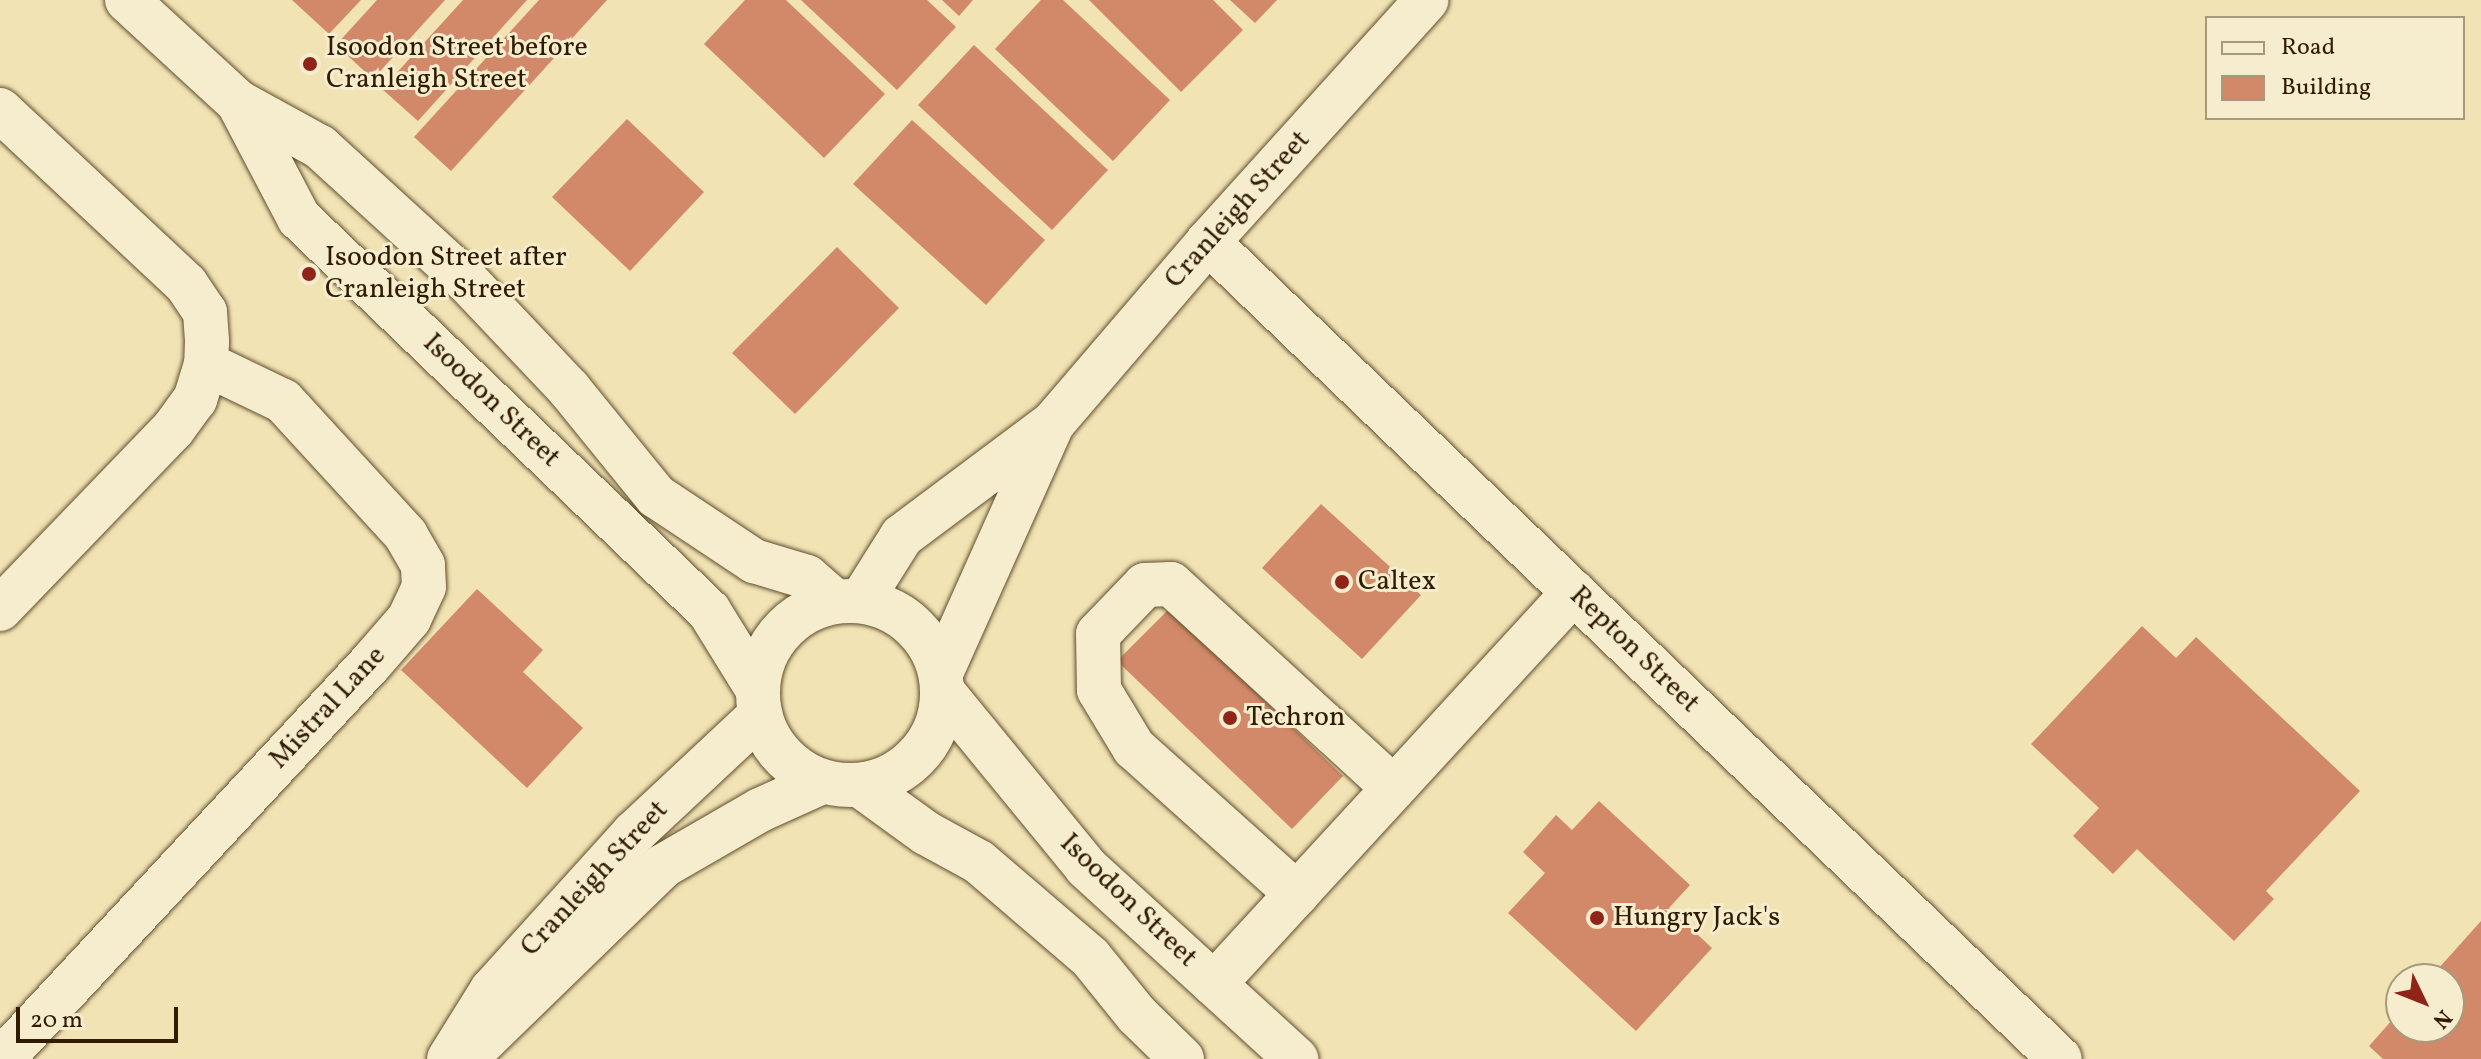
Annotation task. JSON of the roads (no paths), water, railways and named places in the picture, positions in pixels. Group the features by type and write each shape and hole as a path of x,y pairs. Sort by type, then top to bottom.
{"street":[{"name":"Isoodon Street","path":"127,0 238,102 320,147 467,281 569,389 656,496 754,561 807,577 848,601 885,607 907,620 925,638 942,683 1086,867 1296,1059"},
{"name":"Cranleigh Street","path":"848,601 902,536 1053,423 1208,242 1427,0"},
{"name":"Isoodon Street","path":"238,102 299,218 709,611 759,703 769,739 784,759 804,774 842,784 979,862 1090,957 1137,1015 1182,1059"},
{"path":"0,110 186,284 205,312 206,364 195,399 173,429 0,609"},
{"name":"Repton Street","path":"1208,242 2060,1059"},
{"name":"Mistral Lane","path":"2,1059 370,664 409,619 424,587 423,565 406,535 283,401 206,364"},
{"name":"Cranleigh Street","path":"942,683 1053,423"},
{"path":"1297,894 1134,748 1099,690 1098,634 1145,585 1171,584 1394,788"},
{"path":"1214,984 1574,592"},
{"path":"759,703 762,665 773,642 811,609 848,601"},
{"path":"842,784 888,778 913,762 935,730 942,683"},
{"name":"Cranleigh Street","path":"449,1059 492,990 634,833 759,703"},
{"name":"Cranleigh Street","path":"466,1059 663,866 760,810 842,784"}],"place":[{"name":"Isoodon Street before Cranleigh Street","path":"310,64"},
{"name":"Isoodon Street after Cranleigh Street","path":"309,274"},
{"name":"Caltex","path":"1342,582"},
{"name":"Techron","path":"1230,718"},
{"name":"Hungry Jack's","path":"1597,918"}]}
